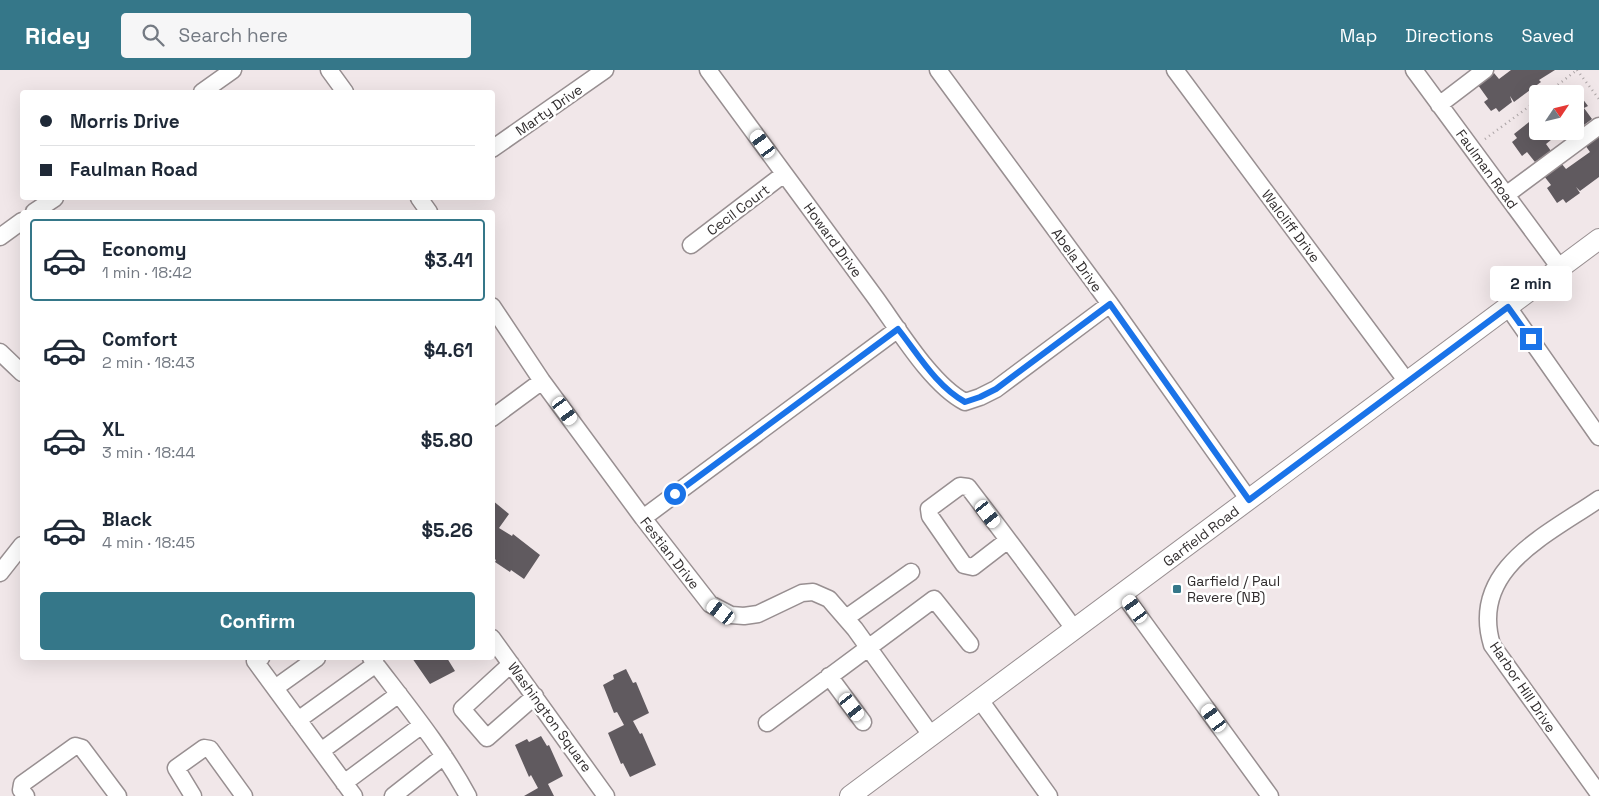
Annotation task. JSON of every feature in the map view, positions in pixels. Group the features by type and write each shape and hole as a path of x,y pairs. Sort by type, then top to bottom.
{"main road":[{"name":"Garfield Road","path":"850,796 1408,383 1599,239"}],"street":[{"path":"205,90 233,70"},
{"path":"329,70 344,90"},
{"name":"Marty Drive","path":"495,147 604,70"},
{"name":"Howard Drive","path":"708,70 898,329 941,385 952,395 965,402 996,389 1110,304"},
{"name":"Abela Drive","path":"938,70 1110,304 1249,500"},
{"name":"Walcliff Drive","path":"1175,70 1408,383"},
{"name":"Faulman Road","path":"1414,70 1560,268"},
{"path":"1439,105 1485,70"},
{"path":"1506,195 1599,126"},
{"name":"Cecil Court","path":"691,245 784,174"},
{"path":"37,210 52,200"},
{"path":"0,237 20,222"},
{"path":"1508,307 1599,437"},
{"name":"Festian Drive","path":"495,310 542,381 643,518 710,604 721,612 731,615 758,614 802,594 813,592 829,599 868,647 932,735"},
{"path":"643,518 898,329"},
{"path":"0,352 20,371"},
{"path":"495,416 542,381"},
{"path":"1008,540 973,566 964,565 930,516 929,509 960,486 968,487 1008,540 1075,630"},
{"name":"Harbor Hill Drive","path":"1599,499 1521,553 1503,570 1492,591 1487,619 1487,629 1492,645 1599,794"},
{"path":"0,573 20,548"},
{"path":"846,618 911,572"},
{"path":"1123,594 1270,796"},
{"path":"768,723 934,599 970,644"},
{"name":"Washington Square","path":"495,642 606,796"},
{"path":"258,660 255,662 349,789 422,725"},
{"path":"275,688 314,660"},
{"path":"298,720 374,661 444,756 468,796"},
{"path":"511,664 462,709 487,738 535,696"},
{"path":"829,676 863,722"},
{"path":"321,751 399,694"},
{"path":"980,700 1049,796"},
{"path":"26,796 21,790 22,784 75,746 82,748 118,796"},
{"path":"193,796 176,768 204,748 210,749 244,796"},
{"path":"393,796 444,756"}],"path":[{"path":"1558,85 1577,70 1599,99"},
{"path":"1485,139 1529,107"}],"building":[{"path":"1511,70 1555,70 1539,80 1541,82 1537,85 1529,85 1529,91 1514,102 1510,96 1512,102 1499,112 1496,108 1491,111 1484,102 1488,99 1478,85 1494,73 1499,79"},
{"path":"1584,108 1592,119 1584,125"},
{"path":"1529,122 1529,140 1551,140 1546,144 1551,151 1535,162 1527,152 1522,156 1512,142 1517,138 1514,134"},
{"path":"1599,134 1599,177 1580,191 1576,187 1580,193 1566,203 1563,199 1557,203 1547,188 1551,185 1544,176 1561,163 1566,169 1590,152 1585,145"},
{"path":"495,502 509,514 499,528 512,536 513,534 540,555 524,579 495,562"},
{"path":"413,660 448,660 455,671 430,684"},
{"path":"626,669 633,683 636,682 649,713 633,721 640,734 642,733 656,765 630,777 623,763 621,764 608,733 624,725 617,712 614,713 603,685 614,679 613,675"},
{"path":"541,736 547,746 549,745 563,776 548,784 554,796 524,796 538,788 531,775 529,777 515,745 527,739 529,742"}],"place":[{"name":"Garfield / Paul Revere (NB)","path":"1177,589"}],"route":[{"path":"675,494 898,329 941,385 952,395 965,402 996,389 1110,304 1249,500 1508,307 1531,339"}]}
